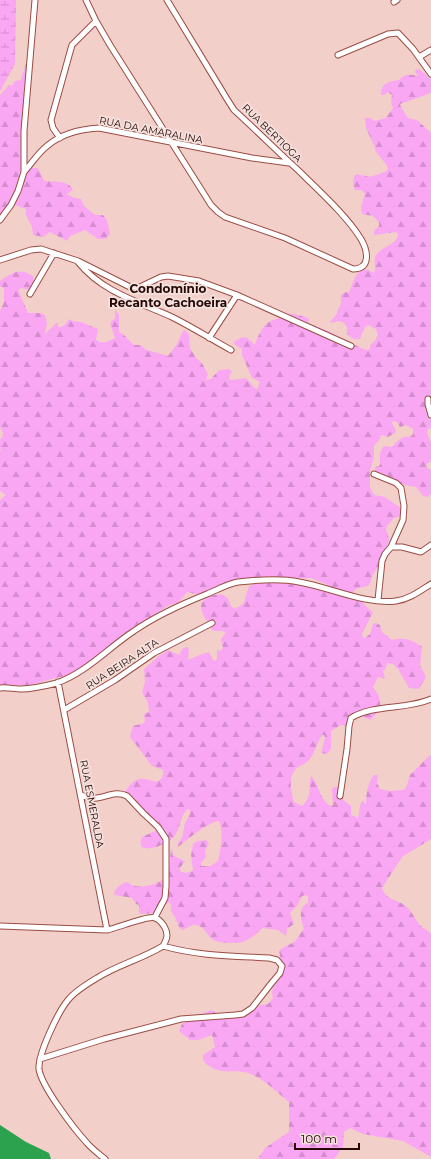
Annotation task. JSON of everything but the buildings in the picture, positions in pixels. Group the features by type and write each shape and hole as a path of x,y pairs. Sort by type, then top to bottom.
{"street":[{"path":"0,220 11,205 18,191 24,172 24,131 35,0"},
{"path":"86,0 96,21 172,143"},
{"name":"RUA BERTIOGA","path":"167,0 234,110 326,198 361,240 366,252 366,261 364,266 359,269 353,269 285,238 225,217 211,205 172,143"},
{"path":"60,138 53,128 51,120 72,45 96,21"},
{"path":"338,55 394,32 402,36 431,74"},
{"path":"419,57 431,50"},
{"name":"RUA DA AMARALINA","path":"24,172 47,146 60,138 85,129 99,128 252,158 289,163"},
{"path":"0,260 31,250 41,249 78,261 130,287 140,287 161,277 168,276 200,280 351,346"},
{"path":"30,294 54,253"},
{"path":"78,261 96,280 122,296 173,318 231,350"},
{"path":"209,338 237,295"},
{"path":"428,399 431,415"},
{"path":"374,474 396,483 401,488 404,514 403,520 391,547 385,554 382,561 378,600"},
{"path":"391,547 402,546 421,552 431,544"},
{"path":"0,688 40,688 58,682 80,671 98,659 134,630 182,604 238,582 281,580 297,581 362,598 396,601 416,594 431,584"},
{"name":"RUA BEIRA ALTA","path":"64,710 115,680 154,653 212,623"},
{"name":"RUA ESMERALDA","path":"58,682 107,930"},
{"path":"340,796 349,726 352,718 361,713 414,705 431,699"},
{"path":"81,795 91,799 116,794 127,796 163,833 166,844 165,898 155,917"},
{"path":"0,926 107,930 155,917 162,922 166,930 167,938 163,946 98,977 69,999 61,1011 40,1059 39,1070 50,1093 75,1129 88,1144 105,1159"},
{"path":"40,1059 104,1039 181,1019 235,1016 243,1014 252,1008 270,984 280,974 281,970 280,962 278,960 183,952 163,946"}],"green space":[{"path":"0,0 16,0 15,64 0,91"},
{"path":"26,63 28,66 25,116 28,136 24,148 24,161 28,168 38,168 44,181 65,183 73,190 67,194 74,198 81,199 84,206 95,215 103,215 107,220 110,234 105,239 98,239 85,230 70,236 67,241 50,232 43,237 33,235 32,227 26,215 26,209 15,205 9,208 6,217 0,224 0,95 10,84 11,87 15,81 21,80"},
{"path":"417,69 431,79 431,93 400,104 408,118 417,120 431,133 431,428 428,429 427,433 431,443 431,461 426,467 431,470 431,494 428,497 423,496 416,487 405,485 374,470 376,466 378,467 380,465 380,453 383,447 392,447 400,439 410,437 413,434 413,429 406,425 400,427 397,422 393,421 392,423 396,431 395,433 388,437 381,435 380,439 374,446 374,457 370,471 370,487 374,495 385,497 402,509 401,516 394,518 387,526 386,529 389,539 385,554 373,574 370,584 356,589 354,594 373,612 362,634 363,638 370,634 373,624 376,623 380,625 382,632 392,640 404,639 419,645 422,647 420,665 426,677 419,689 409,688 398,669 393,664 387,663 386,668 383,671 385,678 383,679 378,677 373,687 379,696 382,709 371,720 360,716 354,716 348,727 341,725 331,731 331,749 327,754 321,753 325,738 324,735 322,735 309,760 298,767 292,775 291,783 294,802 302,806 308,799 311,776 314,779 324,800 331,806 333,805 332,789 337,787 341,798 351,806 351,815 358,818 361,802 363,801 366,804 368,788 374,775 378,775 377,783 380,789 389,791 403,790 406,788 410,775 431,755 431,839 402,857 382,888 387,896 407,907 420,925 431,934 431,1157 403,1141 363,1134 350,1128 344,1132 343,1147 334,1159 258,1159 265,1148 289,1132 289,1102 266,1083 251,1074 246,1072 218,1070 207,1065 203,1060 203,1055 215,1047 212,1035 198,1040 190,1040 179,1031 182,1024 212,1010 223,1018 243,1017 260,1005 268,1004 273,998 272,995 277,970 282,966 279,951 283,947 294,942 304,929 301,911 302,907 308,903 308,897 306,895 302,896 297,906 290,913 294,924 287,929 286,936 278,930 263,928 245,941 231,943 214,940 203,929 196,925 192,925 182,930 171,911 171,905 169,902 154,913 141,914 139,912 139,905 136,904 132,898 115,895 114,893 121,884 128,882 133,886 144,886 155,884 167,878 171,848 174,856 185,861 180,868 180,871 187,873 193,870 191,855 193,844 198,841 206,840 209,844 205,850 206,857 201,863 201,866 210,866 218,861 221,842 221,828 219,821 209,824 178,847 178,843 182,838 185,823 190,814 190,810 187,809 176,834 167,843 151,848 144,848 141,846 142,837 157,830 158,826 155,820 124,793 132,783 137,780 146,779 156,782 158,781 163,776 163,770 152,766 130,737 133,726 144,723 144,714 149,712 148,703 142,692 145,682 144,669 168,650 179,655 183,648 188,647 188,660 209,652 215,661 217,659 217,650 220,651 223,648 221,639 226,632 212,630 201,609 204,600 211,596 222,595 228,598 232,607 235,609 243,604 249,587 254,584 273,582 328,585 311,578 292,579 255,577 200,595 187,592 178,603 169,605 146,620 130,633 128,638 102,660 103,658 75,673 35,684 0,685 0,500 6,495 0,491 0,439 2,438 3,433 0,427 0,311 4,302 4,288 0,286 0,281 16,272 24,272 33,276 34,283 30,290 21,288 19,292 28,313 40,313 45,315 47,323 45,334 56,323 58,323 58,327 61,327 65,325 69,319 98,329 96,340 101,342 108,341 115,338 110,323 115,318 115,309 119,315 119,332 134,345 140,345 147,350 168,356 185,330 189,335 190,348 196,358 202,363 208,374 206,380 211,379 219,370 229,369 232,372 229,376 230,380 246,378 257,389 260,382 252,378 242,355 242,349 234,344 234,342 244,337 255,345 264,326 283,314 296,315 309,319 308,323 328,331 361,348 367,350 370,349 370,345 375,341 378,335 376,329 368,325 365,327 360,339 356,339 351,338 347,334 347,327 344,323 339,321 329,323 336,315 341,303 341,295 346,292 349,293 355,277 360,271 364,270 374,273 376,256 397,238 398,234 396,232 374,235 374,231 379,226 379,222 373,216 362,214 361,207 365,194 362,190 355,190 353,182 356,174 370,177 385,172 388,169 386,164 376,152 366,128 365,118 370,118 375,121 386,118 393,108 391,102 392,95 388,92 381,95 382,88 386,84 399,80 405,76 417,76 418,74 416,74 415,71"}],"shaded area":[{"path":"0,1125 26,1142 49,1153 51,1159 0,1159"}],"district":[{"name":"Condomínio Recanto Cachoeira","path":"168,295"}]}
